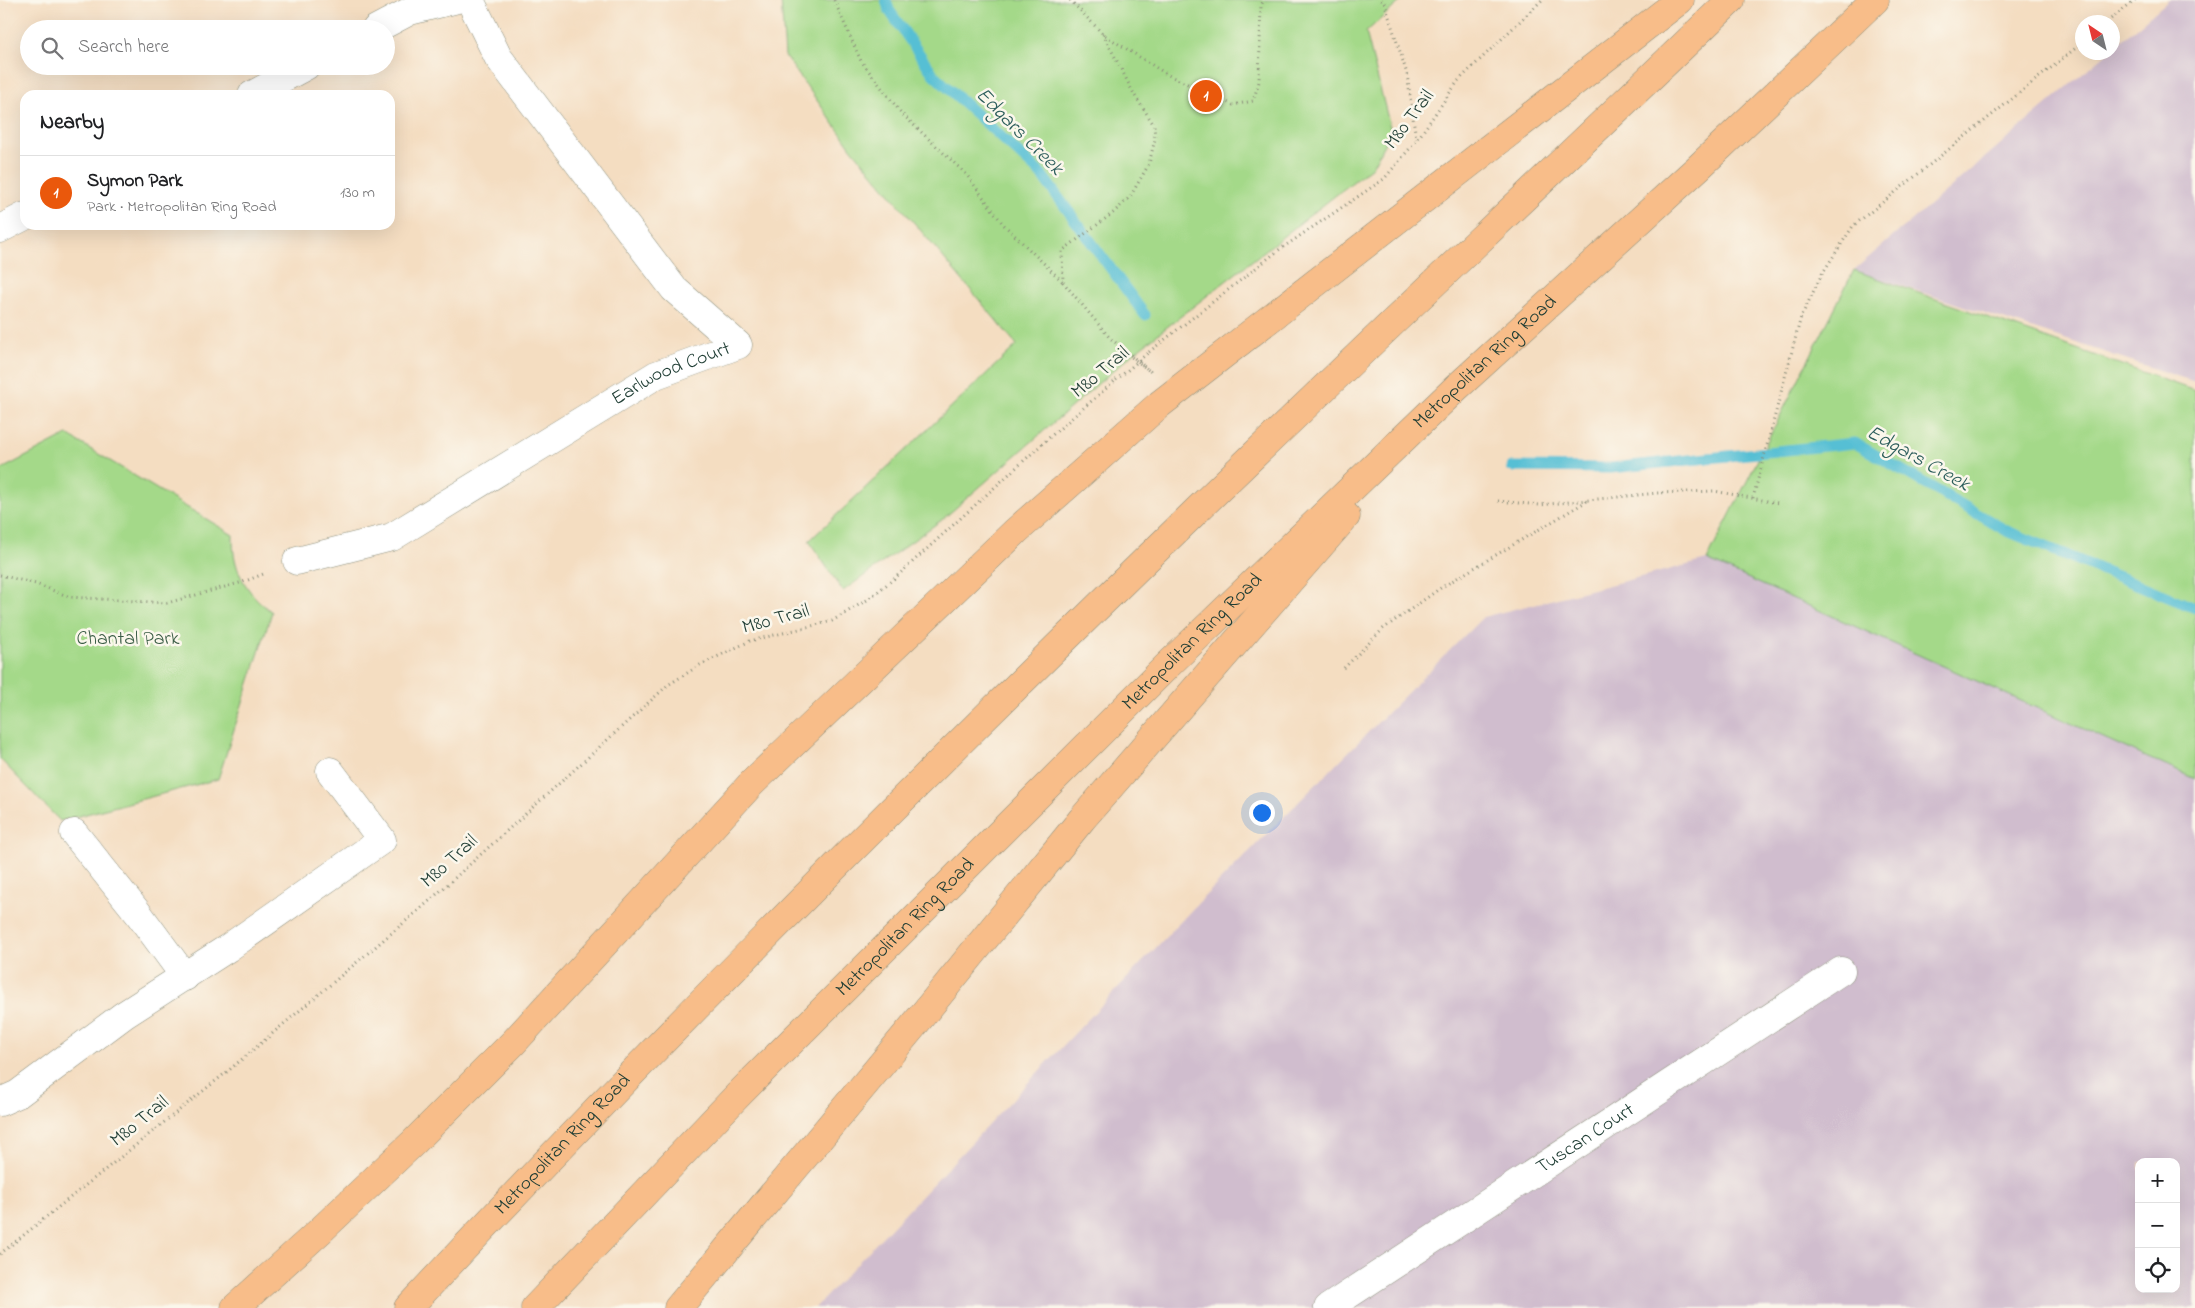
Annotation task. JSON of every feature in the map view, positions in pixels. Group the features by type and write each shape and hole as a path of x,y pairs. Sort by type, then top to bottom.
{"highway":[{"path":"235,1308 413,1144 513,1043 752,783 1016,531 1160,404 1680,0"},
{"name":"Metropolitan Ring Road","path":"408,1308 582,1126 925,776 1224,484 1731,0"},
{"name":"Metropolitan Ring Road","path":"535,1308 739,1094 1167,666 1455,389 1700,166 1875,0"},
{"path":"678,1308 925,1012 1082,819 1455,389"}],"street":[{"path":"392,20 410,10 454,0"},
{"name":"Earlwood Court","path":"298,561 392,537 656,375 738,345 674,289 498,57 470,0"},
{"path":"261,90 289,75"},
{"path":"0,229 20,219"},
{"path":"0,1102 18,1094 124,1015 185,976 382,840 330,771"},
{"path":"74,833 138,913 185,976"},
{"name":"Tuscan Court","path":"1328,1308 1841,971"}],"path":[{"path":"834,0 861,61 902,114 966,174 1004,224 1063,282 1110,338 1151,372 1130,356"},
{"path":"1070,0 1103,34 1168,75 1233,105 1253,101 1259,82 1261,5 1264,0"},
{"path":"1383,0 1407,74 1416,140"},
{"name":"M80 Trail","path":"0,1254 228,1071 426,904 668,685 700,665 750,641 832,621 867,600 895,578 1051,436 1149,352 1279,250 1384,179 1416,140 1458,81 1542,0"},
{"path":"2116,15 2135,0"},
{"path":"1063,282 1062,250 1113,214 1130,197 1149,164 1155,139 1154,125 1135,96 1103,34"},
{"path":"1753,498 1801,318 1822,274 1853,226 2075,49"},
{"path":"1498,501 1540,504 1657,493 1714,491 1778,503"},
{"path":"1344,668 1383,629 1435,592 1587,501"},
{"path":"0,575 36,584 70,597 167,603 243,582 298,561"}],"shaded area":[{"path":"2169,0 2195,0 2195,382 1854,270 2099,60 2120,60 2120,42"},
{"path":"1707,560 2195,779 2195,1308 815,1308 1202,899 1483,617"}],"green space":[{"path":"781,0 1402,0 1366,32 1391,131 1372,167 1130,356 943,519 843,591 809,541 1017,345 852,149 785,56"},
{"path":"1854,270 2195,391 2195,779 1707,560"},
{"name":"Chantal Park","path":"67,435 233,535 235,559 242,579 254,596 272,612 218,779 60,821 0,759 0,470"}],"waterway":[{"name":"Edgars Creek","path":"886,0 889,10 934,75 1041,174 1145,315"},
{"name":"Edgars Creek","path":"1512,467 1611,468 1855,443 2007,531 2195,608"}],"place":[{"name":"Symon Park","path":"1206,96"}]}
